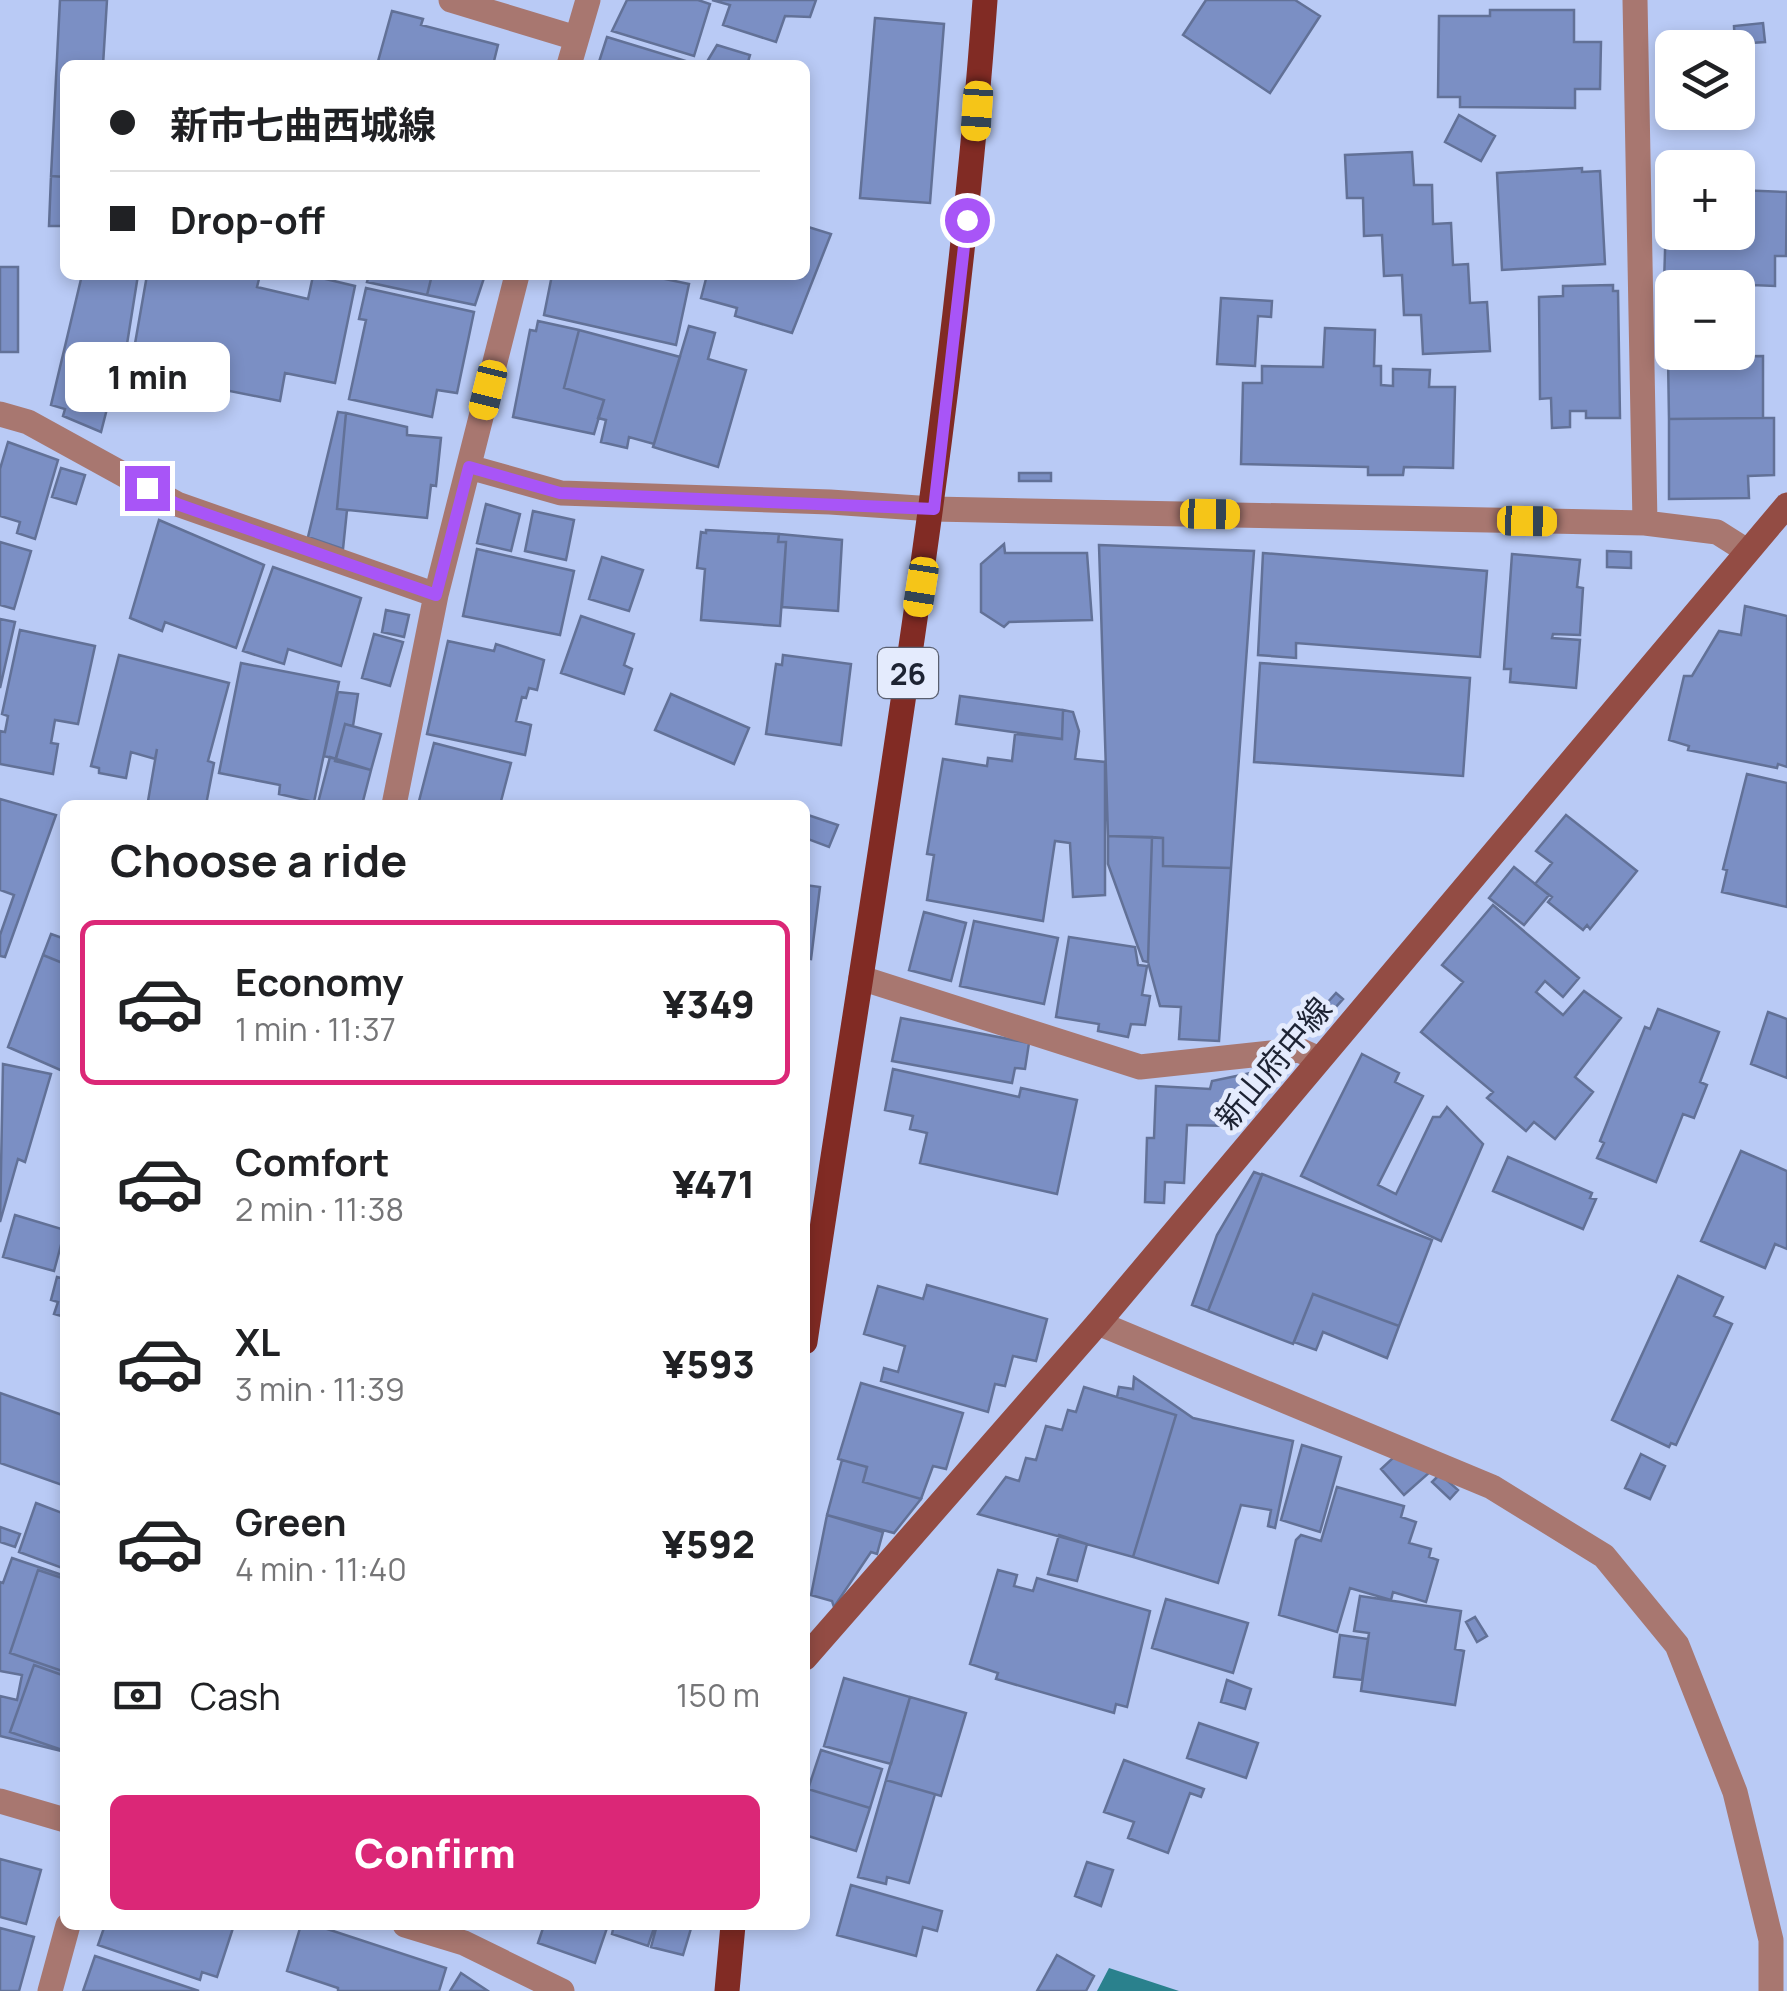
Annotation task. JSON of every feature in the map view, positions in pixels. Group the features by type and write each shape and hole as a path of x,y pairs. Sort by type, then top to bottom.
{"main road":[{"name":"26","path":"810,1310 934,509 972,184 985,0"},
{"name":"新山府中線","path":"810,1652 1098,1323 1787,505"},
{"path":"727,1991 733,1930"}],"street":[{"path":"451,0 576,38"},
{"path":"570,60 588,0"},
{"path":"1635,0 1645,523"},
{"path":"395,800 436,595 516,280"},
{"path":"0,414 28,422 177,504 436,595"},
{"path":"469,467 560,493 934,509 1645,523 1716,532 1747,551"},
{"path":"861,978 1140,1066 1299,1050 1319,1059"},
{"path":"1098,1323 1492,1486 1604,1556 1677,1645 1735,1792 1772,1940 1772,1991"},
{"path":"0,1801 60,1819"},
{"path":"50,1991 67,1930"},
{"path":"421,1930 464,1943 562,1991"}],"shaded area":[{"path":"1109,1968 1179,1991 1097,1991"}],"building":[{"path":"60,0 107,0 103,60 60,60 60,177 51,176"},
{"path":"627,0 698,0 710,4 694,56 612,31"},
{"path":"712,0 816,0 810,17 785,16 776,42 723,25 730,5"},
{"path":"1206,0 1295,0 1320,16 1270,93 1183,35"},
{"path":"1490,10 1574,10 1574,42 1601,42 1600,89 1575,89 1575,108 1460,107 1460,97 1438,97 1439,16 1490,16"},
{"path":"392,11 423,19 421,25 498,45 494,60 378,60"},
{"path":"875,18 944,24 930,203 860,198"},
{"path":"1763,23 1765,42 1755,43 1755,30 1734,30 1734,26"},
{"path":"607,37 683,60 600,60"},
{"path":"717,45 750,55 748,60 708,60"},
{"path":"1459,115 1495,136 1481,161 1445,142"},
{"path":"1412,152 1414,185 1432,185 1433,224 1451,223 1453,265 1468,264 1470,303 1487,302 1490,351 1423,354 1421,315 1404,315 1402,275 1384,276 1382,235 1364,236 1363,198 1347,198 1345,155"},
{"path":"1582,168 1582,172 1600,171 1605,264 1502,270 1497,173"},
{"path":"51,176 60,177 60,226 49,226"},
{"path":"1755,191 1787,192 1786,256 1775,256 1775,286 1755,285 1755,270 1664,270 1665,250 1755,250"},
{"path":"810,228 831,234 792,333 735,316 737,308 701,298 706,280 810,280"},
{"path":"0,267 18,267 18,352 0,352"},
{"path":"81,280 137,280 124,363 119,362 101,432 63,416 65,409 51,405"},
{"path":"146,280 259,280 257,287 308,299 312,280 355,286 335,383 285,373 280,401 155,376 158,359 133,355"},
{"path":"368,280 431,280 427,295"},
{"path":"431,280 483,280 475,305 427,295"},
{"path":"551,280 670,280 689,284 676,345 544,315"},
{"path":"1613,285 1613,291 1618,291 1620,418 1586,418 1586,411 1570,411 1570,427 1552,428 1551,398 1540,399 1539,297 1563,296 1563,286"},
{"path":"366,288 474,312 457,393 437,390 432,417 349,399 366,320 359,319"},
{"path":"1221,298 1272,301 1271,317 1258,316 1255,366 1217,364"},
{"path":"538,321 579,330 564,388 604,400 594,434 513,417 530,330 536,331"},
{"path":"689,326 715,333 708,359 746,370 718,467 653,447"},
{"path":"1325,328 1375,330 1374,366 1381,366 1381,385 1393,386 1393,369 1430,370 1429,387 1455,387 1453,468 1404,467 1403,475 1368,475 1368,467 1241,464 1243,383 1262,383 1262,366 1323,367"},
{"path":"579,330 680,357 654,444 629,437 627,448 601,442 606,420 598,418 604,400 564,388"},
{"path":"1755,356 1763,356 1763,418 1669,419 1668,370 1755,370"},
{"path":"338,412 346,413 337,509 347,510 343,549 308,537"},
{"path":"346,413 407,427 407,435 441,438 436,486 431,485 427,518 337,509"},
{"path":"1774,418 1774,475 1748,476 1749,498 1669,499 1669,419"},
{"path":"8,442 58,460 35,539 17,533 20,522 0,516 0,469"},
{"path":"61,468 85,475 76,504 52,497"},
{"path":"1019,473 1051,473 1051,481 1019,481"},
{"path":"486,504 520,514 511,551 477,543"},
{"path":"533,511 574,520 566,560 525,551"},
{"path":"159,520 264,565 236,648 165,622 162,631 130,618"},
{"path":"701,532 779,534 778,542 786,542 780,626 701,620 705,569 697,568"},
{"path":"779,534 842,540 838,611 782,607 786,542 778,542"},
{"path":"0,542 31,551 14,609 0,605"},
{"path":"1004,544 1005,553 1087,553 1092,620 1009,622 1004,627 981,612 981,564"},
{"path":"1099,545 1254,551 1231,868 1163,866 1163,838 1108,836"},
{"path":"477,549 574,571 560,635 463,616"},
{"path":"1607,551 1631,552 1631,568 1607,567"},
{"path":"1263,553 1487,571 1480,657 1296,643 1296,658 1258,655"},
{"path":"1512,554 1580,560 1580,635 1553,634 1552,638 1580,640 1576,688 1510,682 1511,669 1504,669"},
{"path":"602,557 643,570 629,611 589,599"},
{"path":"273,567 361,598 341,666 288,649 284,664 243,651"},
{"path":"1745,606 1787,616 1787,767 1688,750 1689,746 1669,740 1684,676 1692,676 1719,631 1741,635"},
{"path":"386,610 409,615 404,637 382,632"},
{"path":"581,616 634,634 624,665 632,669 624,694 561,673"},
{"path":"0,619 15,622 0,688"},
{"path":"20,630 95,646 78,724 55,720 51,743 58,744 53,774 0,764 0,731 5,732 8,716 2,714"},
{"path":"374,634 403,642 390,686 362,678"},
{"path":"448,641 494,651 496,644 544,660 537,690 529,688 526,698 522,697 516,721 531,725 525,755 427,734"},
{"path":"119,655 229,683 208,761 214,763 207,800 148,800 157,749 155,759 131,752 126,778 99,773 99,768 91,766"},
{"path":"783,655 851,664 841,745 766,734 776,664 782,665"},
{"path":"241,663 339,682 314,800 279,794 280,785 219,773"},
{"path":"1260,663 1470,678 1463,776 1254,762"},
{"path":"338,692 358,694 353,726 345,724 336,759 324,756"},
{"path":"671,694 749,728 734,764 655,730"},
{"path":"960,696 1063,710 1062,739 956,724"},
{"path":"1063,710 1073,712 1079,731 1075,759 1105,762 1105,895 1073,897 1070,843 1055,841 1043,921 927,900 934,855 927,854 943,759 987,766 988,758 1012,761 1015,734 1062,739"},
{"path":"345,724 381,734 371,770 335,761"},
{"path":"434,743 511,763 501,800 419,800"},
{"path":"330,757 371,770 363,800 319,800"},
{"path":"1747,774 1787,783 1787,907 1722,892 1727,870 1723,869"},
{"path":"0,799 56,815 5,957 0,956 0,935 14,895 0,890"},
{"path":"1566,815 1637,871 1590,929 1587,925 1583,930 1548,902 1552,897 1535,884 1552,863 1536,851"},
{"path":"810,816 838,825 829,847 810,840"},
{"path":"1108,836 1152,837 1148,962 1143,961 1108,864"},
{"path":"1152,837 1163,838 1163,866 1231,868 1219,1041 1179,1039 1181,1007 1160,1006 1148,962"},
{"path":"1514,867 1549,895 1524,925 1489,898"},
{"path":"810,886 820,887 810,959"},
{"path":"1493,905 1579,978 1563,997 1545,981 1536,992 1563,1015 1584,991 1621,1018 1575,1077 1593,1092 1555,1139 1534,1122 1526,1131 1487,1098 1493,1092 1421,1032 1463,982 1442,965"},
{"path":"924,912 966,923 951,981 909,970"},
{"path":"974,921 1058,938 1044,1004 960,986"},
{"path":"51,934 60,937 60,962 43,955"},
{"path":"1069,937 1135,947 1138,965 1147,966 1142,995 1150,996 1145,1025 1131,1024 1128,1037 1098,1031 1099,1024 1056,1017"},
{"path":"43,955 60,962 60,1070 8,1047"},
{"path":"1336,993 1343,999 1318,1027 1311,1021"},
{"path":"1658,1009 1719,1032 1700,1082 1707,1085 1694,1118 1683,1114 1656,1182 1597,1158 1604,1143 1600,1141 1645,1027 1650,1029"},
{"path":"1768,1012 1787,1019 1787,1078 1751,1064"},
{"path":"901,1018 1029,1043 1025,1069 1015,1068 1012,1083 892,1061"},
{"path":"1362,1054 1399,1073 1395,1082 1423,1096 1378,1185 1396,1194 1433,1117 1440,1117 1447,1107 1483,1144 1441,1241 1301,1176"},
{"path":"3,1064 51,1074 25,1162 18,1159 0,1222"},
{"path":"1275,1068 1275,1076 1252,1081 1254,1103 1232,1101 1231,1126 1187,1125 1184,1183 1165,1182 1164,1203 1145,1202 1147,1138 1154,1138 1156,1086 1210,1089 1212,1081"},
{"path":"893,1069 1019,1097 1021,1088 1077,1100 1057,1194 920,1163 927,1133 910,1129 913,1116 885,1110"},
{"path":"1741,1151 1787,1171 1787,1249 1775,1244 1765,1268 1701,1241"},
{"path":"1508,1157 1592,1193 1590,1198 1596,1199 1583,1229 1493,1191"},
{"path":"1254,1172 1262,1175 1208,1311 1192,1305 1217,1235"},
{"path":"1262,1174 1432,1240 1399,1326 1313,1294 1293,1344 1208,1311"},
{"path":"15,1215 60,1228 54,1271 3,1257"},
{"path":"1678,1276 1723,1297 1714,1316 1732,1324 1676,1445 1671,1443 1669,1447 1612,1420"},
{"path":"57,1277 60,1278 60,1316 54,1314 58,1302 51,1300"},
{"path":"927,1285 1047,1319 1036,1361 1013,1356 1005,1386 995,1384 988,1412 881,1381 884,1368 898,1372 905,1346 864,1334 878,1286 923,1299"},
{"path":"1313,1294 1399,1326 1387,1358 1323,1332 1316,1350 1294,1342"},
{"path":"1134,1377 1193,1418 1293,1441 1275,1528 1268,1526 1271,1510 1241,1505 1218,1583 1133,1557 1176,1415 1117,1397 1119,1387 1133,1389"},
{"path":"861,1383 963,1413 946,1469 933,1466 921,1499 863,1482 867,1467 838,1459"},
{"path":"1084,1387 1176,1415 1133,1557 978,1514 1006,1477 1019,1481 1026,1458 1036,1460 1046,1426 1062,1430 1068,1410 1076,1412"},
{"path":"0,1393 60,1414 60,1484 0,1463"},
{"path":"1302,1445 1341,1457 1320,1532 1281,1520"},
{"path":"1407,1445 1430,1472 1404,1495 1381,1469"},
{"path":"1641,1454 1665,1466 1650,1499 1625,1488"},
{"path":"842,1460 867,1467 863,1482 921,1499 894,1533 827,1515"},
{"path":"1440,1474 1458,1490 1450,1499 1432,1482"},
{"path":"1337,1487 1404,1506 1401,1517 1416,1522 1409,1543 1431,1549 1429,1557 1438,1560 1426,1602 1393,1592 1391,1600 1350,1588 1337,1632 1279,1615 1296,1540 1301,1535 1321,1541"},
{"path":"36,1503 60,1512 60,1567 19,1552"},
{"path":"827,1515 883,1532 877,1554 871,1552 834,1607 832,1601 811,1595"},
{"path":"0,1527 20,1534 15,1547 0,1542"},
{"path":"1059,1535 1087,1544 1077,1581 1048,1574"},
{"path":"12,1558 60,1574 60,1751 0,1736 0,1696 17,1700 22,1675 0,1671 0,1582 3,1583"},
{"path":"38,1570 60,1577 60,1670 10,1653"},
{"path":"998,1570 1017,1575 1014,1586 1033,1591 1037,1578 1150,1611 1127,1707 1116,1704 1114,1713 996,1679 998,1673 970,1664"},
{"path":"1360,1596 1461,1611 1455,1649 1464,1651 1455,1705 1361,1691 1369,1633 1354,1631"},
{"path":"1166,1599 1248,1623 1233,1673 1152,1648"},
{"path":"1475,1617 1487,1636 1477,1642 1466,1622"},
{"path":"1340,1635 1368,1639 1362,1680 1334,1677"},
{"path":"34,1665 60,1674 60,1749 10,1732"},
{"path":"844,1678 910,1697 891,1764 824,1746"},
{"path":"1227,1680 1251,1689 1245,1709 1221,1702"},
{"path":"910,1697 966,1713 941,1796 886,1780"},
{"path":"1199,1723 1258,1743 1246,1778 1187,1758"},
{"path":"821,1750 882,1769 870,1808 810,1790"},
{"path":"1124,1760 1204,1789 1201,1797 1190,1793 1168,1853 1128,1838 1134,1822 1104,1812"},
{"path":"886,1780 935,1794 909,1883 887,1877 886,1884 858,1877"},
{"path":"810,1790 870,1808 856,1851 810,1837"},
{"path":"0,1859 41,1870 26,1924 0,1917"},
{"path":"1087,1862 1113,1870 1101,1906 1075,1896"},
{"path":"851,1885 942,1911 937,1931 923,1927 916,1956 837,1935"},
{"path":"0,1928 34,1937 19,1991 0,1991"},
{"path":"103,1930 232,1930 217,1977 202,1972 200,1980 98,1945"},
{"path":"299,1930 330,1930 446,1968 439,1991 338,1991 287,1971"},
{"path":"542,1930 606,1930 595,1963 538,1943"},
{"path":"613,1930 653,1930 648,1946 612,1934"},
{"path":"656,1930 690,1930 683,1955 651,1947"},
{"path":"1057,1955 1094,1976 1086,1991 1037,1991"},
{"path":"95,1956 199,1991 83,1991"},
{"path":"461,1973 488,1991 450,1991"}],"route":[{"path":"147,488 177,504 436,595 469,467 560,493 934,509 967,220"}]}
